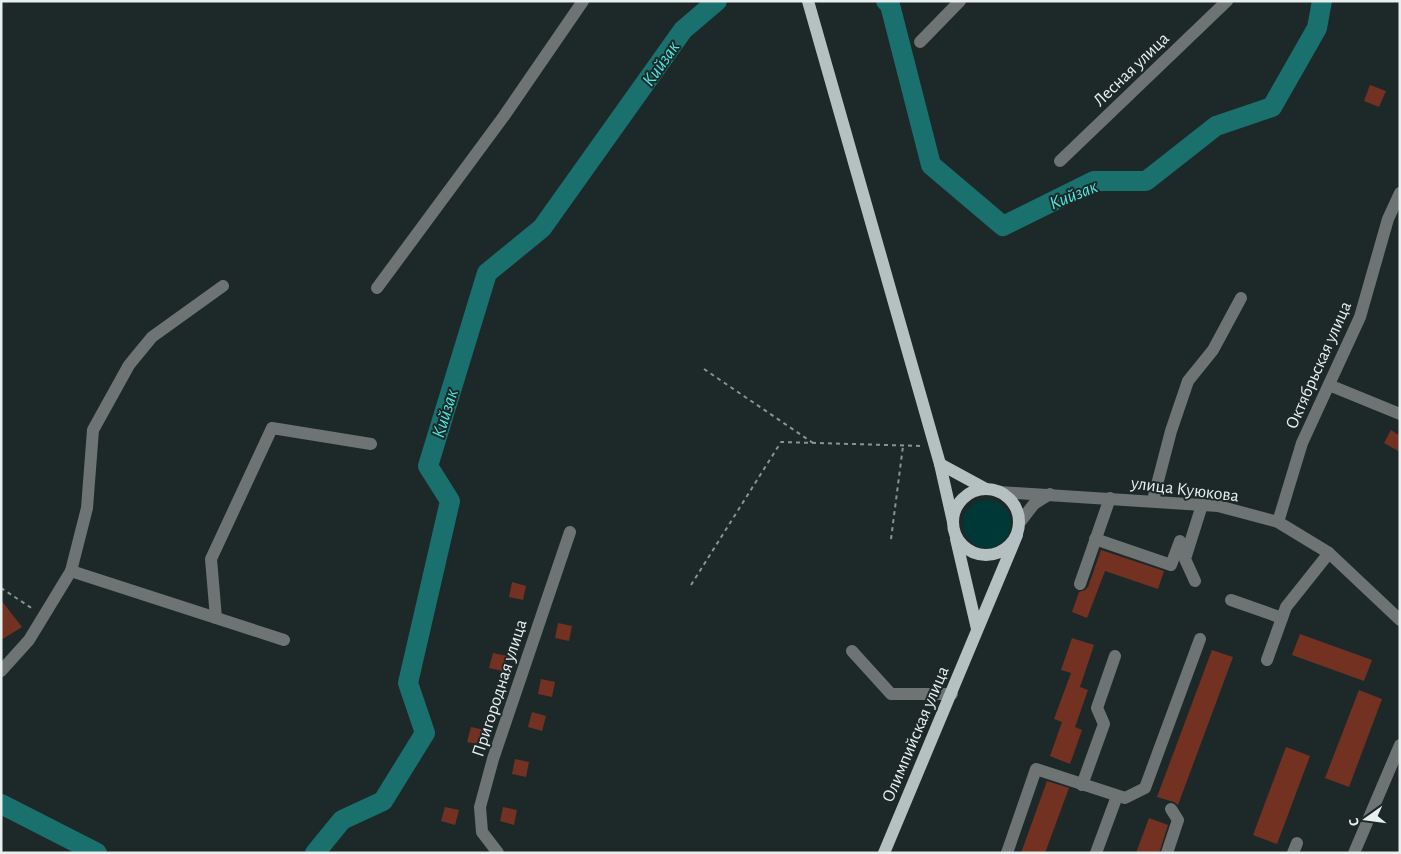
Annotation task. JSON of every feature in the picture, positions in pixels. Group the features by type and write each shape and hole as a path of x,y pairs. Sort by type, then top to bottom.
{"main road":[{"path":"808,1 940,464 977,629"},
{"path":"940,464 993,490 1010,499 1017,510 1018,529 1004,550 986,556 968,550 954,529 956,510 963,499 974,492 993,490"},
{"name":"Олимпийская улица","path":"884,853 952,694 1018,529"}],"street":[{"path":"377,288 504,116 583,1"},
{"path":"920,42 960,1"},
{"name":"Лесная улица","path":"1060,161 1227,1"},
{"name":"Октябрьская улица","path":"1278,522 1302,443 1360,317 1388,218 1400,194"},
{"path":"1,671 28,640 71,571 87,508 94,430 129,365 152,337 224,286"},
{"path":"1153,500 1171,431 1188,381 1213,350 1241,298"},
{"path":"1329,385 1400,414"},
{"path":"216,618 211,559 272,428 371,444"},
{"name":"улица Куюкова","path":"993,490 1218,506 1278,522 1329,553 1400,620"},
{"path":"1018,529 1034,504 1050,494"},
{"path":"1080,584 1110,498"},
{"path":"1194,581 1186,559 1202,505"},
{"name":"Пригородная улица","path":"498,853 482,832 480,807 493,759 570,532"},
{"path":"1096,539 1171,565 1180,542"},
{"path":"1267,660 1286,607 1329,553"},
{"path":"71,571 284,640"},
{"path":"1231,600 1282,618"},
{"path":"1007,853 1036,769 1125,798 1145,788 1200,639"},
{"path":"852,651 891,694 952,694"},
{"path":"1082,784 1104,724 1097,708 1115,656"},
{"path":"1354,853 1400,745"},
{"path":"1096,853 1117,796"},
{"path":"1167,853 1178,820 1171,809"}],"path":[{"path":"704,369 813,443"},
{"path":"691,585 780,442 935,447"},
{"path":"891,539 903,446"},
{"path":"1,588 43,616"}],"shaded area":[{"path":"982,500 992,500 1001,504 1007,510 1010,515 1010,533 1001,544 992,548 982,548 973,544 967,538 963,529 963,519 967,510 973,504"}],"building":[{"path":"1370,85 1386,91 1379,107 1364,101"},
{"path":"1391,430 1400,436 1400,452 1384,443"},
{"path":"1101,550 1164,571 1158,589 1105,571 1087,618 1072,612 1079,592 1088,587"},
{"path":"512,582 526,586 523,600 509,597"},
{"path":"1,600 22,627 1,640"},
{"path":"558,623 572,626 569,641 555,638"},
{"path":"1300,634 1372,660 1364,681 1292,655"},
{"path":"1072,638 1094,645 1080,687 1088,690 1075,727 1082,730 1070,764 1050,756 1062,722 1054,719 1071,673 1061,670"},
{"path":"1212,650 1233,657 1178,805 1157,797"},
{"path":"493,653 507,656 503,671 489,668"},
{"path":"541,679 555,682 552,697 538,694"},
{"path":"1359,690 1382,699 1349,787 1325,778"},
{"path":"532,712 546,716 542,731 528,727"},
{"path":"471,727 485,730 481,745 467,742"},
{"path":"1286,747 1310,756 1277,844 1253,835"},
{"path":"515,759 529,762 526,777 512,774"},
{"path":"1047,781 1069,788 1045,853 1021,853"},
{"path":"445,807 459,810 455,825 441,821"},
{"path":"503,807 517,810 514,825 500,821"},
{"path":"1149,818 1168,825 1159,853 1136,853"}],"waterway":[{"name":"Кийзак","path":"315,853 342,820 383,801 425,733 408,683 450,501 428,466 487,273 542,228 683,30 717,1"},
{"name":"Кийзак","path":"886,1 890,5 931,165 1003,226 1094,181 1146,181 1216,126 1272,107 1317,28 1322,1"},
{"name":"Кийзак","path":"1,804 97,853"}]}
